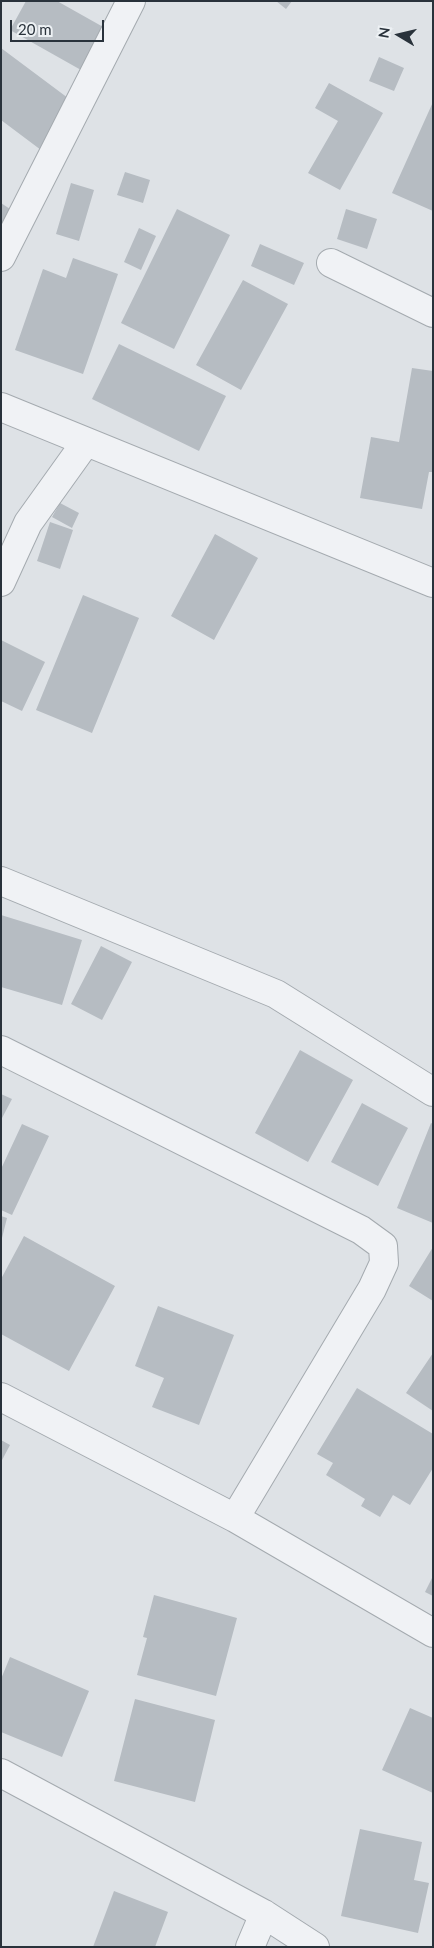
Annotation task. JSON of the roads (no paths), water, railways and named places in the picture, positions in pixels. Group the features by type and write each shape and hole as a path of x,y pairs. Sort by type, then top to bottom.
{"street":[{"path":"1,257 131,1"},
{"path":"331,263 433,313"},
{"path":"1,407 433,583"},
{"path":"1,582 28,523 86,442"},
{"path":"1,881 276,994 433,1092"},
{"path":"1,1050 361,1230 383,1246 384,1263 372,1290 235,1518"},
{"path":"1,1397 235,1518 433,1633"},
{"path":"1,1773 264,1914 315,1947"},
{"path":"250,1947 264,1914"}]}
